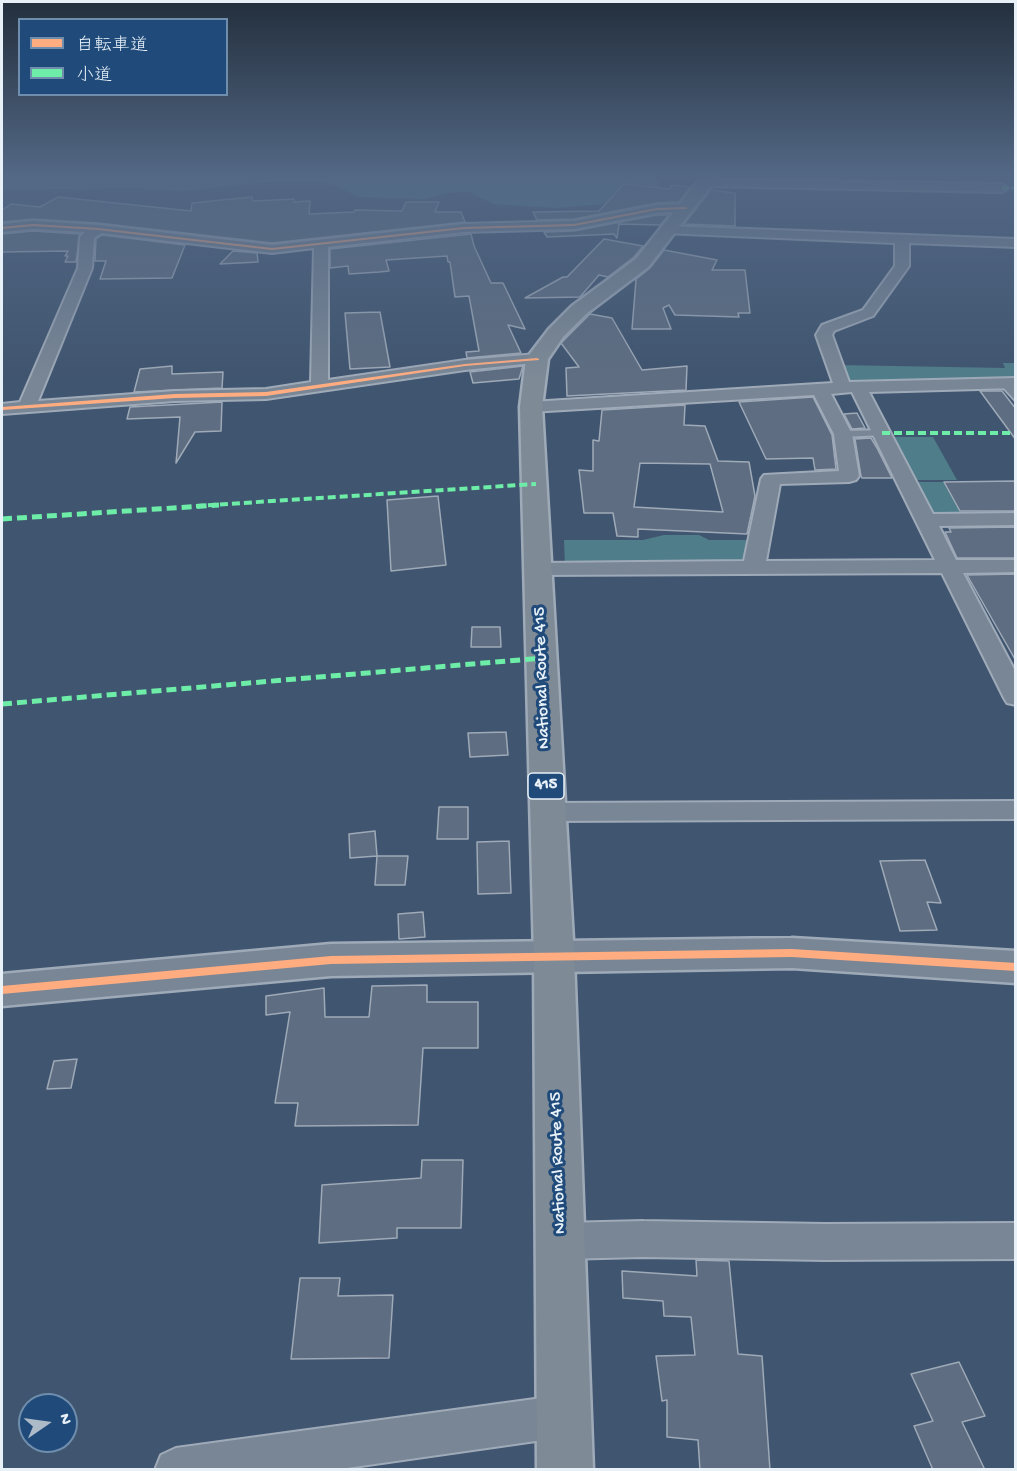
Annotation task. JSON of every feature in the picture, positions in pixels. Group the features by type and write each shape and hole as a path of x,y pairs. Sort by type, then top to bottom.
{"highway":[{"name":"National Route 415","path":"565,1470 554,957 531,407 537,359 556,333 579,310 642,263 658,243"}],"street":[{"path":"27,407 85,268 87,243"},
{"path":"217,243 272,249 333,243"},
{"path":"902,243 902,266 868,313 828,328 824,335 850,387 882,433 1016,698"},
{"path":"318,387 321,244"},
{"path":"2,409 175,396 266,394 465,365 537,359"},
{"path":"531,407 850,387 1010,383"},
{"path":"754,567 771,479 849,476 843,434 820,389"},
{"path":"926,520 1016,519"},
{"path":"539,569 1016,566"},
{"path":"547,812 1016,810"},
{"path":"2,990 331,960 792,953 1016,967"},
{"path":"561,1241 643,1239 825,1242 1016,1241"},
{"path":"176,1470 564,1416"}],"lane":[{"path":"1010,383 1016,398"},
{"path":"843,434 882,433"}],"shaded area":[{"path":"1003,363 1015,363 1015,380 848,385 838,365 1005,368"},
{"path":"890,437 933,437 957,480 911,480"},
{"path":"911,482 944,482 963,516 929,516"},
{"path":"664,535 699,535 709,540 745,540 755,544 751,565 565,567 564,540 643,540"}],"building":[{"path":"2,243 79,243 76,262 65,262 68,251 2,252"},
{"path":"96,243 165,243 185,245 172,278 100,279 106,261 95,261"},
{"path":"390,243 473,243 491,283 503,283 525,329 508,325 521,353 467,358 466,352 479,351 469,296 455,297 447,256 386,260 389,271 349,274 348,266 330,268 330,249"},
{"path":"600,243 624,243 643,246 634,257 608,277 599,275 580,297 525,298 567,277"},
{"path":"664,250 717,260 712,270 745,270 750,313 738,313 739,317 675,315 669,305 663,308 671,329 632,329 635,280 650,268"},
{"path":"233,251 257,253 258,262 220,264"},
{"path":"380,312 390,367 350,369 345,313"},
{"path":"590,314 612,318 642,370 687,366 686,390 567,396 566,368 579,367 561,343"},
{"path":"172,366 172,374 223,372 222,388 134,392 140,369"},
{"path":"523,366 519,379 473,383 470,372"},
{"path":"980,391 1002,391 1016,409 1016,440"},
{"path":"813,397 832,435 836,469 815,470 813,458 766,459 739,402"},
{"path":"222,402 221,431 195,432 176,463 180,417 127,419 130,407"},
{"path":"685,405 684,425 705,426 718,461 749,462 755,496 747,534 638,529 638,537 617,536 613,513 584,513 579,470 593,471 593,440 599,441 602,410","holes":["640,463 710,464 723,512 634,507"]},
{"path":"857,413 865,428 852,429 844,414"},
{"path":"871,438 892,478 862,478 855,439"},
{"path":"1016,481 1016,511 960,511 944,482"},
{"path":"438,496 446,565 391,571 387,500"},
{"path":"1016,527 1016,558 957,558 945,532 951,532 949,528"},
{"path":"1016,574 1016,661 967,575"},
{"path":"472,627 500,627 501,647 471,647"},
{"path":"506,732 508,755 470,757 468,733"},
{"path":"439,807 468,807 468,839 437,839"},
{"path":"375,831 377,856 350,858 349,834"},
{"path":"509,841 511,893 478,894 477,842"},
{"path":"377,856 408,856 405,885 375,885"},
{"path":"925,860 941,903 927,902 937,930 900,931 880,861"},
{"path":"423,912 425,937 399,939 398,914"},
{"path":"427,985 427,1002 478,1002 478,1048 423,1048 418,1125 295,1126 298,1103 275,1103 290,1012 266,1015 266,996 324,988 325,1017 369,1017 372,986"},
{"path":"77,1059 71,1088 47,1089 54,1061"},
{"path":"422,1160 463,1160 461,1228 397,1228 397,1238 319,1243 322,1185 421,1178"},
{"path":"696,1260 729,1261 738,1354 762,1356 770,1470 700,1470 698,1440 667,1437 667,1400 662,1401 656,1356 695,1355 691,1317 664,1316 663,1301 623,1298 622,1271 697,1276"},
{"path":"300,1278 340,1278 338,1296 393,1295 389,1358 291,1359"},
{"path":"959,1362 985,1416 962,1422 985,1470 933,1470 914,1426 933,1421 911,1374"}],"marked path":[{"path":"882,433 1016,433"},
{"path":"2,519 536,484"},
{"path":"2,704 543,658"}],"cycle path":[{"path":"217,243 272,249 330,243"},
{"path":"2,409 175,396 266,394 465,365 537,359"},
{"path":"2,990 331,960 792,953 1016,967"}]}
